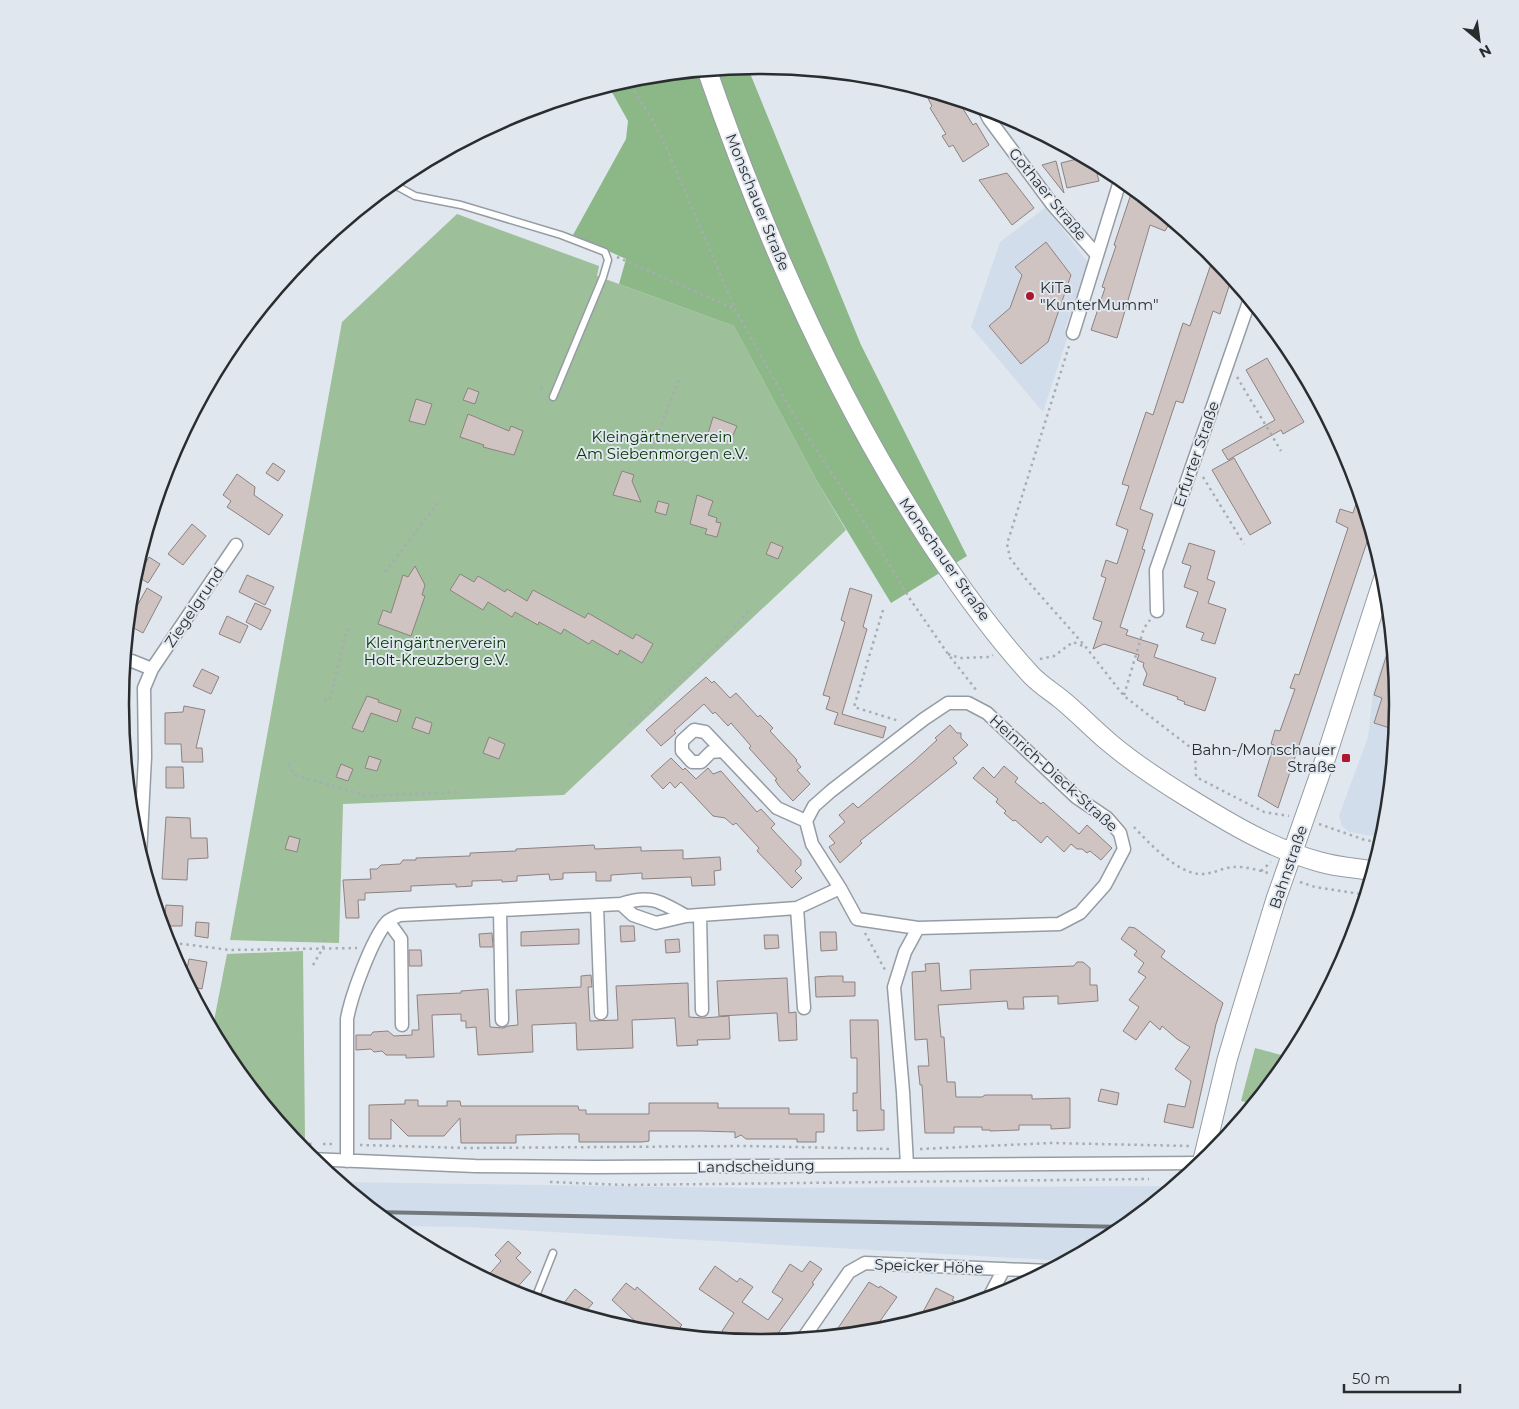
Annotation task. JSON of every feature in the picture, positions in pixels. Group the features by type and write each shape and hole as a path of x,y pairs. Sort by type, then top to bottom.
{"main road":[{"name":"Monschauer Straße","path":"708,76 753,196 836,379 872,448 955,579 1034,678 1062,700 1111,744 1161,781 1219,817 1293,854 1323,863 1368,870"},
{"name":"Bahnstraße","path":"1206,1151 1227,1060 1284,877 1380,591"}],"street":[{"name":"Gothaer Straße","path":"988,117 1052,204 1097,255"},
{"name":"Gothaer Straße","path":"1073,333 1119,187"},
{"name":"Erfurter Straße","path":"1157,611 1156,570 1248,306"},
{"name":"Ziegelgrund","path":"141,829 145,757 144,688 152,669 236,545"},
{"path":"130,661 152,669"},
{"name":"Heinrich-Dieck-Straße","path":"806,821 814,806 831,791 915,726 948,703 968,702 987,713 1076,797 1107,818 1120,833 1124,849 1105,885 1080,913 1059,924 918,928 857,919"},
{"path":"723,751 777,808 806,821 812,844 857,919"},
{"path":"621,904 633,915 656,923 686,916 797,908 840,888"},
{"path":"347,1161 347,1019 350,1003 378,934 388,921 400,915 597,906 621,904 636,899 653,900 686,916"},
{"path":"597,906 602,1014"},
{"path":"797,908 804,1008"},
{"path":"500,910 502,1020"},
{"path":"700,915 702,1010"},
{"path":"388,921 401,939 402,1025"},
{"path":"907,1165 894,987 905,952 918,928"},
{"name":"Landscheidung","path":"322,1159 474,1166 594,1167 907,1165 1198,1158"},
{"name":"Speicker Höhe","path":"807,1333 850,1272 865,1263 1037,1270"},
{"name":"Speicker Höhe","path":"992,1290 1004,1269"}],"lane":[{"path":"399,187 415,196 461,205 562,235 605,252 608,260 603,277 553,397"},
{"path":"537,1294 553,1253"}],"path":[{"path":"605,252 735,309"},
{"path":"1073,333 1007,544 1010,558 1025,578 1085,646 1124,696 1195,751 1196,776 1264,812 1304,819 1375,842"},
{"path":"1228,362 1281,451"},
{"path":"647,461 678,380"},
{"path":"1194,462 1244,544"},
{"path":"385,572 441,499"},
{"path":"883,610 854,707 915,726"},
{"path":"629,724 635,722 730,634 748,611"},
{"path":"1124,696 1144,628 1157,611"},
{"path":"324,701 330,700 345,636 350,627"},
{"path":"288,764 295,775 367,796 459,792"},
{"path":"1284,877 1315,887 1361,894"},
{"path":"857,919 894,987"},
{"path":"313,965 323,948 324,938"},
{"path":"176,943 230,950 373,948"},
{"path":"306,1143 466,1148 746,1146 906,1149 1051,1143 1199,1157"}],"shaded area":[{"name":"KiTa \"KunterMumm\"","path":"1046,207 1089,264 1065,328 1068,336 1043,412 971,327 1000,242"},
{"path":"1387,647 1390,704 1389,746 1385,787 1376,837 1349,832 1342,826 1339,816 1368,737 1373,693"},
{"path":"348,1182 746,1188 1166,1186 1110,1229 1057,1260 465,1227 405,1226"}],"green space":[{"path":"750,74 861,345 967,556 891,603 817,481 734,326 619,284 626,259 573,235 626,139 628,121 612,91 677,79"},
{"name":"Kleingärtnerverein Holt-Kreuzberg e.V.","path":"457,214 599,266 597,276 734,326 817,481 846,530 564,795 343,804 339,943 230,940 342,322"},
{"path":"303,951 305,1139 302,1139 285,1120 259,1088 214,1021 227,954"},
{"path":"1255,1048 1283,1056 1248,1103 1241,1101"}],"building":[{"path":"927,96 962,107 973,125 976,123 989,145 963,162 953,145 949,147 942,136 946,134 930,108 932,106"},
{"path":"1077,159 1097,172 1099,181 1067,188 1061,163"},
{"path":"1056,161 1064,193 1042,165"},
{"path":"1007,173 1034,208 1012,225 979,180"},
{"path":"1131,195 1169,225 1165,231 1150,225 1117,338 1091,330 1105,288 1102,287 1116,246 1114,245"},
{"path":"1046,242 1071,275 1048,342 1021,364 989,326 1010,308 1022,275 1015,267"},
{"path":"1211,264 1230,284 1220,314 1213,311 1183,403 1176,401 1140,509 1153,514 1142,549 1145,550 1120,627 1128,630 1126,635 1158,645 1154,657 1216,678 1205,711 1184,704 1185,702 1177,699 1178,697 1143,685 1147,674 1143,666 1144,663 1137,660 1139,655 1104,644 1093,649 1102,622 1093,619 1106,578 1101,576 1106,560 1117,564 1128,530 1116,525 1129,486 1122,484 1146,412 1153,415 1183,323 1190,326"},
{"path":"1267,358 1304,422 1283,434 1281,430 1228,460 1222,450 1275,420 1246,370"},
{"path":"468,388 479,392 475,404 463,400"},
{"path":"416,399 432,404 425,425 409,421"},
{"path":"468,414 509,431 511,426 523,431 514,455 483,447 484,445 460,437"},
{"path":"713,417 737,426 730,442 708,434"},
{"path":"1234,458 1271,523 1250,535 1212,470"},
{"path":"273,463 285,471 278,481 266,473"},
{"path":"622,471 634,475 632,481 641,502 613,495"},
{"path":"237,474 255,487 254,495 283,515 269,535 227,507 231,501 223,495"},
{"path":"697,495 713,501 708,515 717,518 716,522 721,523 717,537 705,534 707,529 690,524"},
{"path":"658,501 669,504 666,515 655,512"},
{"path":"1357,502 1368,538 1278,808 1258,796 1274,745 1271,744 1275,730 1280,731 1295,689 1290,688 1295,674 1299,675 1348,528 1336,522 1340,509 1353,513"},
{"path":"192,524 206,536 183,565 168,554"},
{"path":"771,542 783,547 778,559 766,554"},
{"path":"1189,543 1215,551 1207,579 1215,582 1208,603 1226,609 1215,644 1201,640 1204,633 1186,627 1198,592 1184,587 1191,566 1182,563"},
{"path":"149,557 160,564 148,583 141,579 145,564"},
{"path":"415,566 425,585 422,595 425,596 411,636 378,624 383,610 391,613 403,575 408,577"},
{"path":"460,574 474,582 478,576 505,592 507,589 527,601 533,590 585,618 588,613 633,639 636,634 653,644 642,663 620,650 618,655 592,640 589,644 564,629 561,634 539,622 538,625 515,612 512,617 488,602 483,610 450,590"},
{"path":"247,575 274,587 265,605 239,592"},
{"path":"147,588 162,597 143,633 133,628 137,606"},
{"path":"850,588 872,595 863,627 867,629 842,714 886,727 883,738 834,724 838,713 826,709 830,697 823,695 845,622 841,620"},
{"path":"255,603 271,610 261,630 246,622"},
{"path":"227,616 248,626 240,643 219,634"},
{"path":"1388,651 1389,728 1374,723 1382,698 1374,695"},
{"path":"202,669 219,677 211,694 193,686"},
{"path":"706,677 712,683 714,681 730,698 736,693 758,717 760,715 773,728 770,731 797,760 801,767 797,770 810,784 793,801 779,786 775,780 777,779 749,748 751,746 731,723 728,726 715,712 713,714 704,704 674,731 676,733 661,746 646,730"},
{"path":"367,696 401,710 397,722 371,713 363,732 352,728"},
{"path":"184,706 205,710 196,748 202,748 203,762 182,762 181,744 165,744 165,713 183,712"},
{"path":"416,717 432,723 429,734 412,728"},
{"path":"950,725 957,733 961,733 961,738 968,745 953,758 957,763 860,841 862,843 840,863 829,847 835,843 829,836 845,822 839,815 853,803 858,808 913,762"},
{"path":"489,737 505,744 499,759 483,753"},
{"path":"369,756 381,760 377,771 365,768"},
{"path":"671,758 696,779 708,768 713,774 721,771 757,812 761,809 775,824 771,828 801,860 801,865 795,871 802,878 792,888 757,851 759,848 736,823 733,825 725,818 713,816 681,782 675,788 670,782 663,789 651,776"},
{"path":"341,764 353,769 348,781 336,777"},
{"path":"1004,766 1018,778 1015,782 1041,804 1043,802 1079,834 1087,825 1112,848 1101,860 1090,851 1087,853 1071,844 1064,852 1047,836 1041,843 1004,813 1006,811 996,802 998,799 973,778 983,767 994,778"},
{"path":"166,767 183,767 184,788 166,788"},
{"path":"166,817 190,818 191,838 207,838 208,858 188,859 187,880 162,879"},
{"path":"289,836 300,839 297,852 285,849"},
{"path":"594,845 595,849 641,847 641,851 683,850 683,859 720,857 721,870 714,871 715,885 692,886 691,877 642,879 642,873 611,875 611,881 596,881 596,872 563,873 563,879 550,880 549,874 517,876 517,881 472,881 472,886 456,887 456,884 411,886 411,891 365,893 365,900 358,900 359,918 346,918 343,880 371,879 370,869 377,869 381,865 400,864 403,860 416,860 416,858 470,856 470,853"},
{"path":"166,905 183,906 182,926 169,926 165,915"},
{"path":"196,922 209,923 208,938 195,936"},
{"path":"620,926 634,926 635,941 621,942"},
{"path":"1129,927 1135,928 1165,951 1161,957 1223,1003 1216,1024 1193,1128 1164,1122 1168,1104 1185,1107 1191,1081 1175,1069 1190,1047 1162,1026 1160,1030 1150,1021 1136,1040 1123,1031 1139,1007 1129,1000 1146,977 1138,972 1144,963 1134,955 1137,951 1121,939"},
{"path":"579,929 579,944 521,946 521,932"},
{"path":"820,932 836,932 837,950 821,951"},
{"path":"492,933 493,947 480,947 479,934"},
{"path":"764,935 778,935 779,948 765,949"},
{"path":"679,939 680,952 666,953 665,940"},
{"path":"409,950 421,950 422,966 409,966"},
{"path":"189,959 207,962 202,989 196,988 187,968"},
{"path":"1077,962 1083,962 1090,968 1090,985 1097,985 1098,1001 1058,1004 1058,996 1023,997 1024,1009 1008,1009 1007,1001 938,1005 941,1037 944,1037 947,1082 955,1082 956,1097 1032,1095 1032,1099 1070,1098 1070,1128 1051,1129 1051,1125 1019,1125 1019,1130 990,1131 982,1130 982,1127 954,1127 954,1133 925,1133 922,1085 920,1085 918,1066 929,1066 927,1039 915,1040 912,972 926,971 925,964 939,963 941,991 971,989 970,970 1074,966"},
{"path":"591,975 592,987 588,987 590,1021 618,1020 616,986 688,983 689,1017 729,1016 730,1039 697,1040 698,1045 677,1046 675,1018 632,1020 633,1048 577,1050 576,1023 532,1025 533,1052 478,1055 476,1027 466,1028 466,1021 461,1021 461,1014 432,1015 434,1057 406,1058 406,1055 386,1055 382,1051 374,1052 371,1049 356,1050 356,1035 371,1035 373,1032 388,1031 394,1036 412,1035 412,1030 419,1030 417,995 461,993 461,991 488,989 490,1027 503,1028 518,1025 516,990 581,987 581,976"},
{"path":"843,976 843,982 855,982 855,996 816,997 815,977"},
{"path":"787,978 789,1013 796,1012 797,1040 779,1041 777,1013 719,1016 717,981"},
{"path":"850,1020 878,1020 881,1110 884,1110 884,1130 857,1131 857,1110 853,1111 853,1093 857,1093 857,1058 851,1058"},
{"path":"1101,1089 1119,1093 1117,1105 1098,1101"},
{"path":"405,1100 418,1100 418,1106 447,1106 447,1101 460,1101 461,1106 578,1106 579,1110 586,1110 586,1114 649,1114 649,1103 718,1103 718,1108 789,1108 789,1114 824,1114 824,1132 816,1132 816,1142 797,1142 797,1139 746,1139 741,1135 735,1138 735,1132 649,1131 649,1141 642,1142 579,1142 579,1134 557,1134 516,1135 516,1143 461,1143 460,1118 444,1136 408,1136 391,1119 391,1139 369,1139 369,1105 405,1104"},
{"path":"508,1241 521,1253 516,1258 531,1272 518,1287 490,1274 501,1261 495,1255"},
{"path":"810,1261 822,1269 812,1283 814,1284 777,1335 725,1334 722,1331 734,1313 699,1289 715,1266 737,1282 740,1278 753,1287 742,1302 768,1320 783,1299 772,1292 790,1264 802,1272"},
{"path":"869,1282 879,1288 880,1286 897,1297 878,1324 836,1331"},
{"path":"626,1283 635,1290 637,1287 682,1325 680,1327 684,1331 637,1323 612,1300"},
{"path":"936,1288 954,1297 952,1300 958,1303 923,1314"},
{"path":"575,1289 593,1303 586,1311 563,1304"}],"railway":[{"path":"386,1212 1113,1227"}],"place":[{"name":"KiTa \"KunterMumm\"","path":"1030,296"},
{"name":"Bahn-/Monschauer Straße","path":"1346,758"}],"park label":[{"name":"Kleingärtnerverein Am Siebenmorgen e.V.","path":"662,444"}]}
